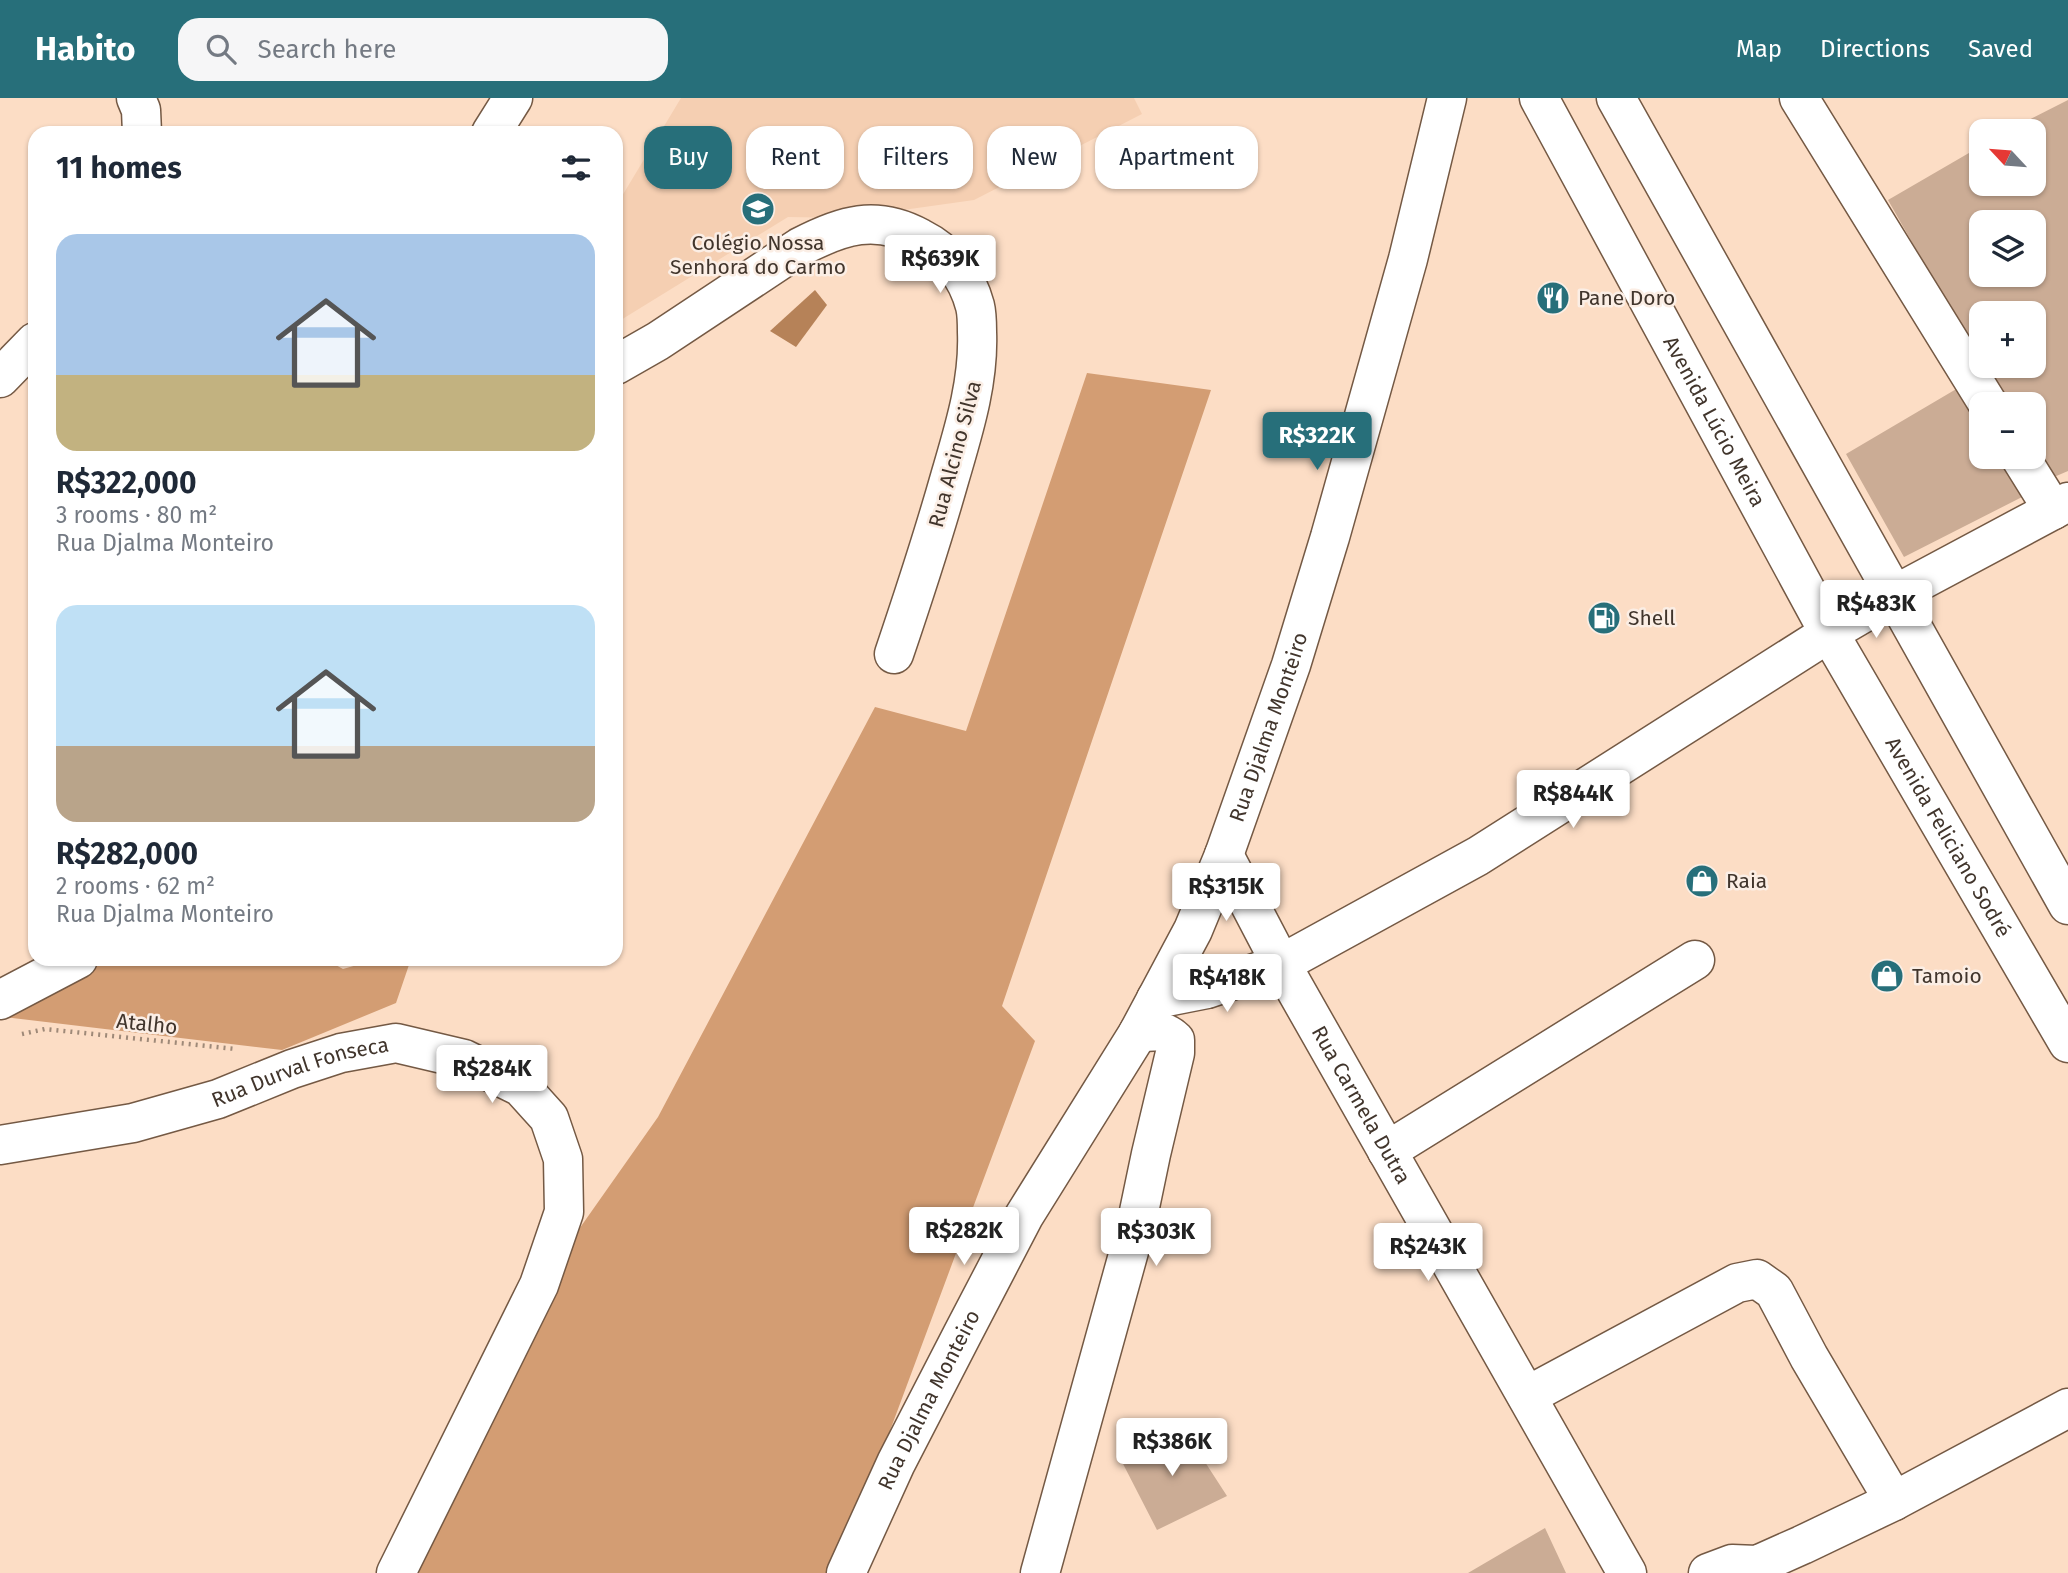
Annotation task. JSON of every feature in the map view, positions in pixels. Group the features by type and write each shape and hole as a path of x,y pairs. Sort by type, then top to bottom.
{"main road":[{"path":"136,98 141,110 142,126"},
{"path":"495,126 513,98"},
{"name":"Rua Djalma Monteiro","path":"846,1573 896,1462 1024,1216 1138,1033 1193,930 1224,855 1291,665 1330,537 1408,259 1447,98"},
{"name":"Avenida Lúcio Meira","path":"1539,98 1829,633"},
{"path":"1616,98 2068,905"},
{"path":"1799,98 1982,392"},
{"name":"Rua Alcino Silva","path":"623,362 800,247 847,227 872,223 905,230 932,244 954,263 967,282 976,308 978,347 975,385 937,523 894,654"},
{"path":"0,378 28,349"},
{"path":"1156,999 1206,989 1281,964 1478,856 1829,633 2060,506 2030,469"},
{"name":"Avenida Feliciano Sodré","path":"1829,633 2068,1043"},
{"name":"Rua Carmela Dutra","path":"1224,855 1281,964 1627,1573"},
{"path":"1387,1150 1695,960"},
{"path":"0,1000 65,966"},
{"path":"1040,1573 1136,1226 1150,1154 1175,1053 1175,1040 1170,1035 1156,1031 1138,1033"},
{"name":"Rua Durval Fonseca","path":"0,1144 133,1123 218,1099 292,1069 341,1053 396,1042 464,1059 521,1087 550,1118 563,1159 565,1212 539,1285 396,1573"},
{"path":"1527,1396 1737,1283 1757,1279 1774,1291 1809,1357 1894,1501"},
{"path":"1708,1573 1732,1564 1757,1565 1894,1501 2068,1408"}],"path":[{"name":"Atalho","path":"20,1035 45,1028 242,1050 292,1069"}],"shaded area":[{"path":"681,98 1134,98 1142,114 1119,126 1095,126 1095,138 1081,145 1081,126 987,126 987,189 995,189 974,200 846,218 788,217 623,319 623,194 644,159 644,189 732,189 732,126 664,126"},
{"path":"815,290 827,305 796,347 770,331"},
{"path":"1087,373 1211,390 1002,1006 1035,1041 837,1573 401,1573 546,1276 658,1117 875,707 966,731"},
{"path":"97,966 338,966 343,969 354,966 409,966 396,1003 282,1050 4,1017"}],"building":[{"path":"2068,100 2068,471 2047,480 2041,469 2046,469 2046,392 1997,392 1989,378 2046,378 2046,301 1969,301 1969,343 1888,200 1969,153 1969,196 2046,196 2046,119 2031,119"},
{"path":"1958,388 1969,405 1969,469 2010,469 2026,495 1904,557 1846,454"},
{"path":"1181,1425 1227,1496 1157,1530 1120,1458"},
{"path":"1545,1528 1566,1573 1468,1573"}],"place":[{"name":"Colégio Nossa Senhora do Carmo","path":"758,209"},
{"name":"Pane Doro","path":"1553,298"},
{"name":"Shell","path":"1604,618"},
{"name":"Raia","path":"1702,881"},
{"name":"Tamoio","path":"1887,976"}]}
